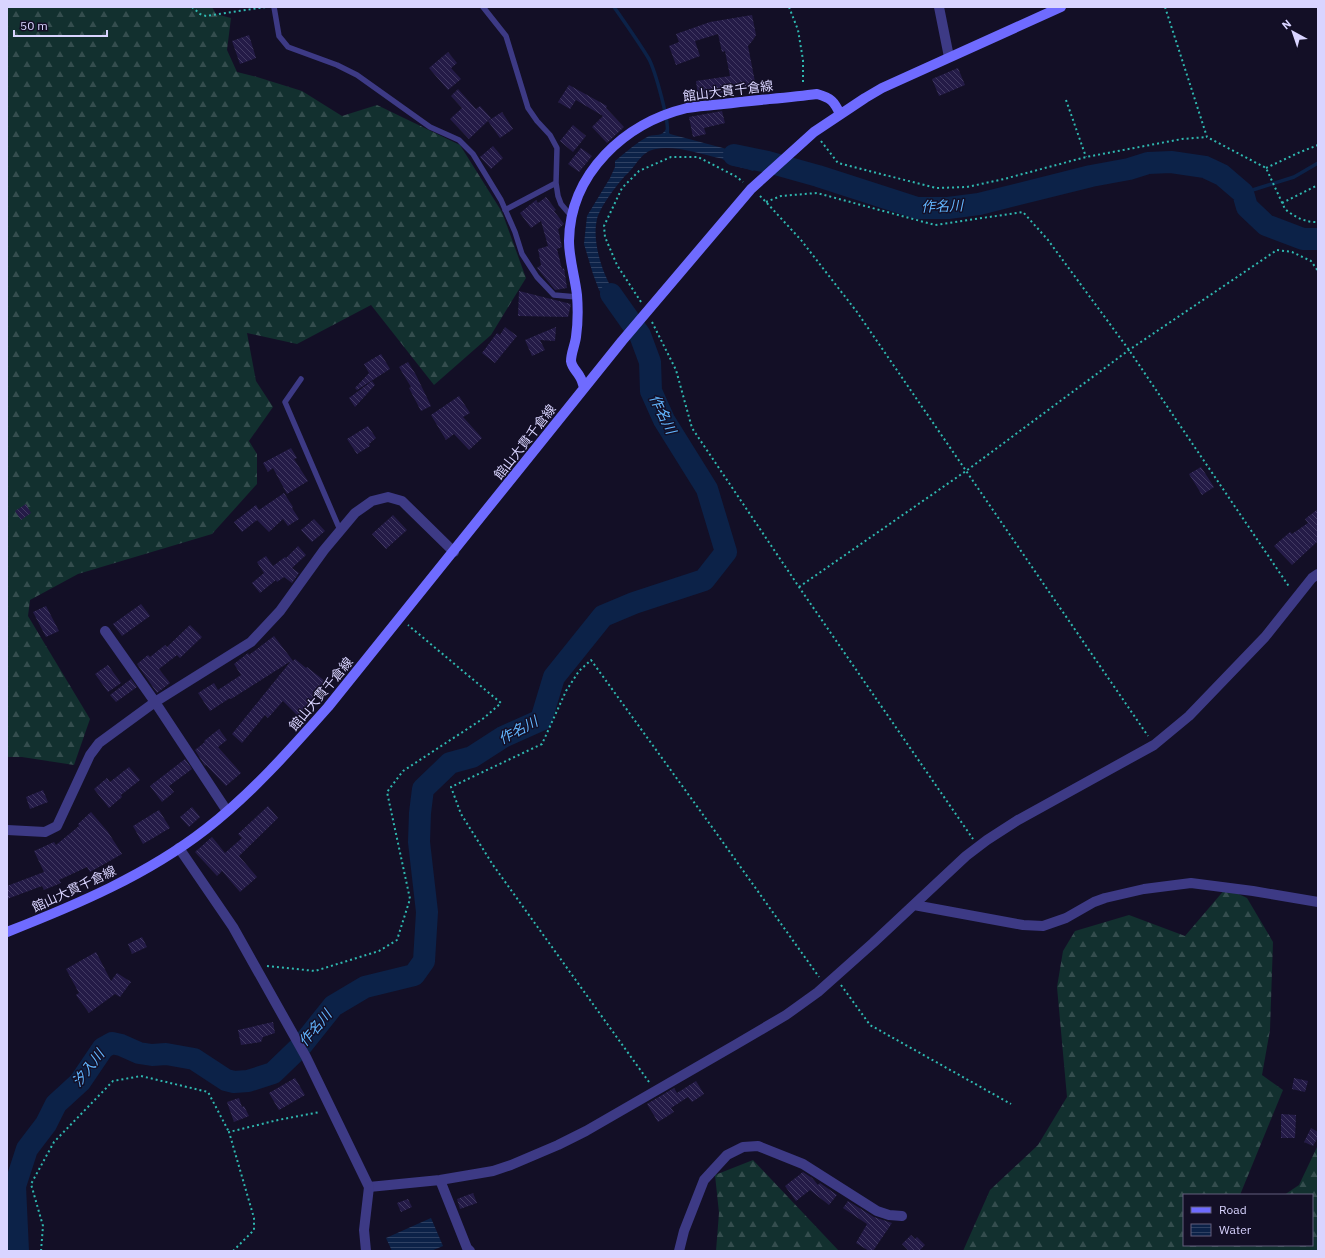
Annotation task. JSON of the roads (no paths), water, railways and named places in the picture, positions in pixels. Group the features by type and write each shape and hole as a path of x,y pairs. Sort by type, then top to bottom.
{"main road":[{"name":"館山大貫千倉線","path":"7,932 77,904 143,870 205,830 261,780 294,747 328,707 622,341 750,189 788,154 814,132 864,98 882,88 1061,7"},
{"name":"館山大貫千倉線","path":"584,388 580,377 573,368 571,360 576,337 577,297 569,240 572,217 583,186 598,161 609,150 645,124 666,114 689,108 817,94 829,97 835,103 840,114"}],"street":[{"path":"939,7 950,57"},
{"path":"7,830 45,832 57,826 90,755 99,743 155,702 251,642 280,611 340,530 355,513 372,501 388,497 402,501 454,552"},
{"path":"368,1187 440,1180 479,1174 512,1165 565,1141 656,1091 786,1015 836,977 978,846 1018,820 1154,746 1189,716 1221,684 1265,637 1312,578 1318,574"},
{"path":"105,631 155,702 228,811"},
{"path":"179,848 233,928 306,1057 368,1187 364,1230 366,1251"},
{"path":"914,905 1023,925 1043,926 1066,918 1094,902 1105,898 1144,889 1191,883 1253,891 1318,902"},
{"path":"679,1251 684,1231 704,1180 727,1155 743,1147 758,1146 803,1164 877,1211 889,1215 902,1216"},
{"path":"440,1180 452,1213 467,1248 470,1251"}],"lane":[{"path":"274,7 279,36 288,47 337,65 357,75 430,127 459,140 473,154 489,179 515,232 522,254 537,277 554,295 577,297"},
{"path":"483,7 506,36 528,108 537,121 550,135 556,148 556,184 558,196 561,204 572,217"},
{"path":"505,210 556,184"},
{"path":"300,379 285,402 340,530"}],"water":[{"path":"666,129 670,134 738,152 746,150 768,156 753,171 735,166 721,159 696,152 671,148 656,149 647,152 620,181 610,194 599,214 597,219 596,236 598,254 607,280 631,314 623,324 599,290 593,274 584,244 587,216 610,178 615,167 615,161 645,138 661,134"},
{"path":"431,1218 443,1246 431,1251 392,1251 386,1238"}],"waterway":[{"path":"614,7 641,46 652,65 664,108 667,134"},
{"name":"作名川","path":"734,155 768,162 818,176 917,208 948,208 979,204 1091,176 1129,169 1148,163 1171,162 1205,167 1222,175 1243,193 1247,207 1266,225 1303,239 1318,239"},
{"path":"1243,193 1294,177 1318,163"},
{"name":"作名川","path":"18,1251 15,1186 27,1149 46,1124 56,1104 80,1082 103,1048 112,1043 121,1045 139,1053 152,1055 166,1054 194,1059 226,1080 234,1082 248,1081 273,1073 302,1045 333,1006 365,987 414,975 424,961 427,912 419,842 423,789 450,763 472,757 503,737 541,720 554,677 603,616 634,603 704,580 726,552 707,489 664,420 651,391 650,362 640,335 611,294"}],"water label":[{"name":"汐入川","path":"88,1068"}]}
